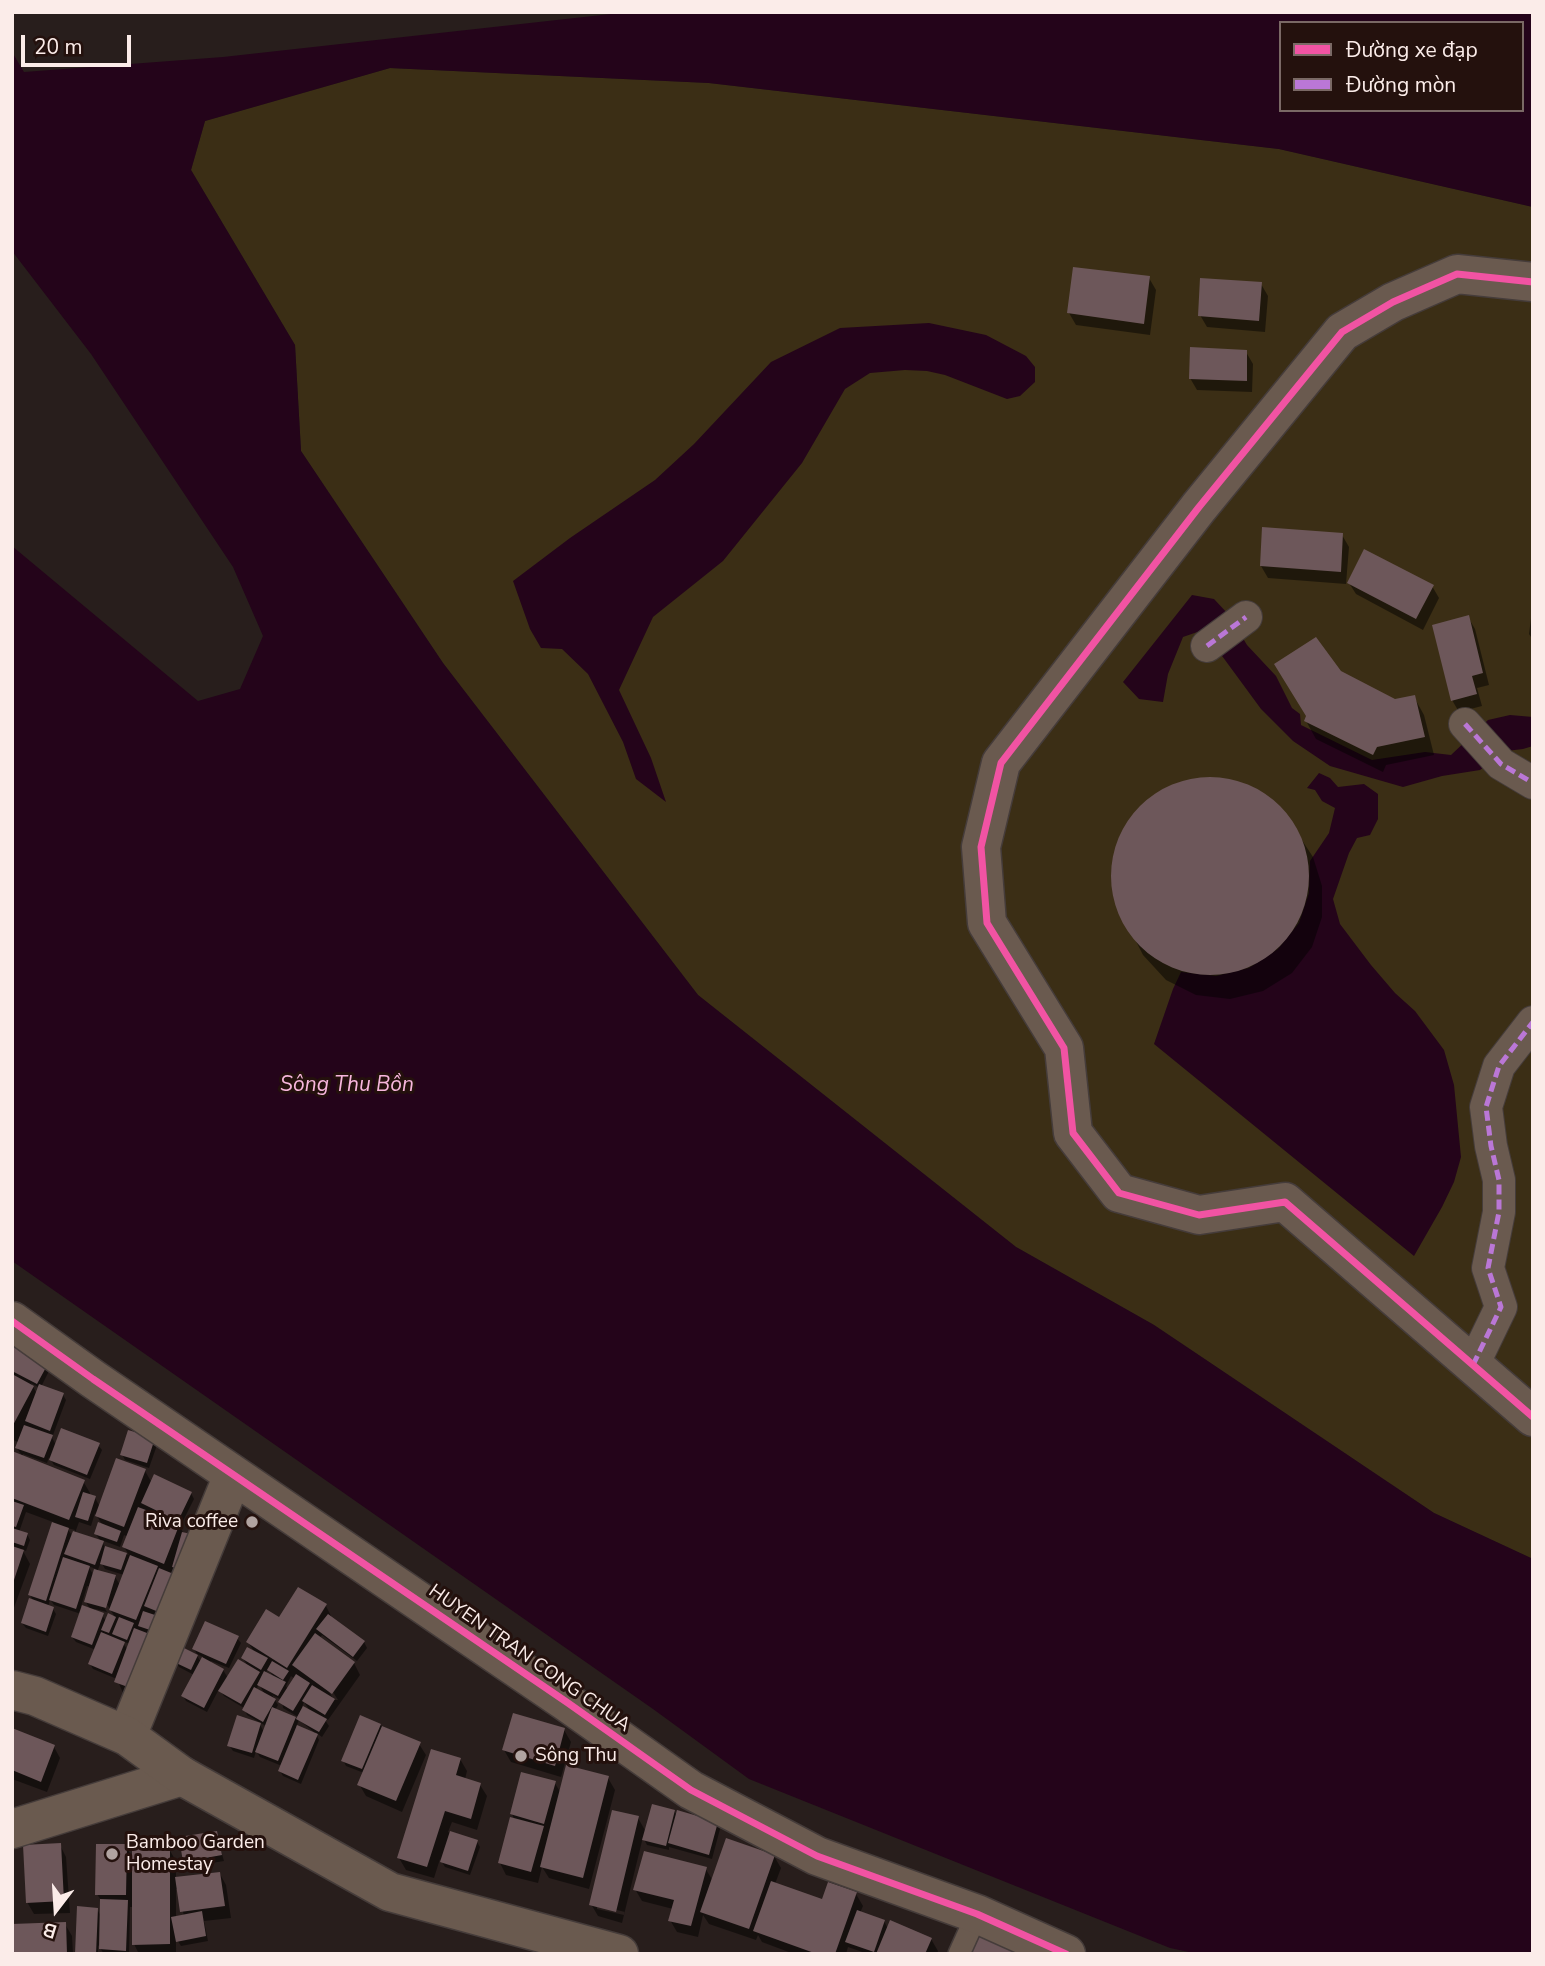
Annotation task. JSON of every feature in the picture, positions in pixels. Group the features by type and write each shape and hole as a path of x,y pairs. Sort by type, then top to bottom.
{"street":[{"path":"1533,282 1457,274 1393,302 1342,332 1199,507 1001,763 981,847 987,923 1063,1048 1073,1133 1119,1193 1199,1215 1285,1202 1533,1417"},
{"path":"1207,646 1246,617"},
{"path":"1465,724 1501,764 1533,783"},
{"path":"1473,1366 1500,1307 1488,1268 1499,1212 1499,1180 1490,1146 1486,1107 1499,1066 1533,1022"},
{"name":"HUYEN TRAN CONG CHUA","path":"12,1321 691,1790 817,1856 977,1914 1066,1954"},
{"path":"127,1736 233,1475"},
{"path":"12,1690 35,1696 127,1736 182,1776 390,1892 619,1954"},
{"path":"12,1829 182,1776"}],"lane":[{"path":"959,1954 977,1914"}],"shaded area":[{"path":"390,68 709,83 1279,149 1533,207 1533,1559 1434,1513 1154,1325 1016,1247 698,995 443,663 301,451 295,345 191,170 205,121"}],"water":[{"name":"Sông Thu Bồn","path":"629,12 1533,12 1533,207 1279,149 709,83 390,68 205,121 191,170 295,345 301,451 443,663 698,995 1016,1247 1154,1325 1434,1513 1533,1559 1533,1954 1198,1954 1170,1948 749,1779 12,1261 12,546 198,701 240,689 263,636 233,567 91,354 12,251 12,52 24,72 223,57"},
{"path":"929,323 986,335 1026,356 1035,367 1035,382 1020,396 1007,399 945,375 905,370 870,373 845,389 802,463 723,561 653,617 619,690 651,758 666,802 636,779 623,742 588,674 562,649 541,648 530,629 513,581 655,480 694,444 771,362 840,328"},
{"path":"1192,595 1214,599 1229,615 1247,645 1276,676 1292,708 1300,714 1301,725 1372,760 1425,752 1451,755 1488,720 1510,715 1533,717 1533,746 1506,751 1480,770 1442,776 1403,787 1330,766 1293,741 1261,709 1203,630 1183,637 1168,674 1163,702 1139,699 1123,682"},
{"path":"1319,773 1330,778 1338,787 1364,784 1378,794 1378,819 1370,835 1357,838 1333,899 1340,924 1395,993 1415,1011 1444,1050 1454,1085 1461,1157 1454,1182 1414,1256 1154,1044 1181,972 1216,976 1249,968 1278,949 1299,923 1309,893 1310,861 1329,833 1335,808 1322,801 1315,790 1307,788"}],"building":[{"path":"1073,267 1150,276 1144,324 1067,313"},
{"path":"1200,278 1262,282 1259,321 1198,316"},
{"path":"1190,347 1247,350 1247,381 1189,379"},
{"path":"1262,527 1343,533 1341,572 1260,566"},
{"path":"1364,549 1434,585 1416,619 1347,583"},
{"path":"1469,615 1483,673 1472,676 1477,694 1451,701 1432,625"},
{"path":"1316,637 1341,671 1395,699 1415,695 1425,737 1377,747 1373,755 1304,721 1306,716 1274,664"},
{"path":"1210,777 1248,784 1280,806 1302,838 1309,876 1302,914 1280,946 1248,968 1210,975 1172,968 1140,946 1118,914 1111,876 1118,838 1140,806 1172,784"},
{"path":"12,1342 50,1360 37,1384 12,1371"},
{"path":"12,1374 34,1386 12,1427"},
{"path":"39,1384 64,1393 50,1431 25,1421"},
{"path":"24,1425 53,1435 44,1458 15,1448"},
{"path":"61,1428 100,1443 87,1475 49,1460"},
{"path":"128,1430 155,1438 147,1463 120,1455"},
{"path":"12,1451 85,1480 69,1520 12,1498"},
{"path":"116,1458 146,1469 124,1527 95,1516"},
{"path":"154,1474 192,1492 178,1521 141,1503"},
{"path":"83,1492 96,1496 88,1521 75,1517"},
{"path":"12,1501 24,1505 16,1527 12,1526"},
{"path":"138,1507 180,1523 164,1564 122,1547"},
{"path":"52,1522 69,1528 46,1601 28,1595"},
{"path":"98,1522 121,1531 117,1542 94,1534"},
{"path":"12,1528 28,1533 24,1546 12,1542"},
{"path":"73,1531 104,1541 95,1565 64,1554"},
{"path":"182,1532 200,1536 189,1571 172,1567"},
{"path":"12,1546 24,1550 13,1583 12,1583"},
{"path":"105,1546 127,1553 121,1570 100,1564"},
{"path":"130,1555 158,1566 136,1620 109,1610"},
{"path":"63,1557 90,1566 76,1609 49,1600"},
{"path":"159,1568 181,1577 166,1615 144,1606"},
{"path":"94,1569 116,1575 106,1608 84,1602"},
{"path":"298,1587 327,1604 287,1668 246,1642 266,1609 279,1617"},
{"path":"29,1598 54,1607 46,1632 21,1623"},
{"path":"82,1605 104,1613 92,1645 71,1637"},
{"path":"143,1611 167,1619 162,1634 138,1626"},
{"path":"108,1613 116,1617 109,1633 101,1630"},
{"path":"328,1614 365,1641 353,1657 316,1629"},
{"path":"119,1617 134,1623 127,1640 112,1634"},
{"path":"205,1621 239,1636 226,1664 192,1649"},
{"path":"134,1628 160,1638 139,1691 114,1682"},
{"path":"101,1632 125,1642 112,1674 88,1664"},
{"path":"315,1633 355,1662 332,1694 292,1665"},
{"path":"182,1647 198,1655 191,1670 174,1662"},
{"path":"247,1647 268,1658 261,1670 241,1658"},
{"path":"202,1657 224,1669 204,1708 181,1696"},
{"path":"238,1659 260,1672 241,1704 218,1691"},
{"path":"272,1661 289,1671 283,1680 267,1670"},
{"path":"264,1671 286,1682 278,1696 257,1685"},
{"path":"296,1674 310,1683 293,1711 278,1702"},
{"path":"312,1685 335,1699 325,1715 302,1701"},
{"path":"254,1687 276,1699 263,1722 242,1710"},
{"path":"303,1706 327,1719 319,1732 296,1719"},
{"path":"272,1707 296,1717 278,1761 255,1752"},
{"path":"513,1713 565,1728 555,1766 502,1750"},
{"path":"237,1715 261,1723 252,1753 227,1746"},
{"path":"360,1715 381,1724 362,1769 341,1761"},
{"path":"297,1725 318,1734 298,1780 278,1771"},
{"path":"382,1726 421,1742 396,1801 357,1785"},
{"path":"12,1728 55,1745 41,1782 12,1770"},
{"path":"431,1749 461,1758 456,1775 481,1783 471,1819 445,1811 427,1867 397,1858"},
{"path":"566,1765 609,1776 583,1878 540,1867"},
{"path":"521,1772 556,1781 544,1824 510,1814"},
{"path":"652,1804 675,1810 666,1846 642,1840"},
{"path":"612,1810 639,1816 616,1912 589,1905"},
{"path":"677,1810 718,1822 709,1855 668,1843"},
{"path":"510,1817 544,1826 531,1872 498,1863"},
{"path":"217,1831 222,1855 183,1862 179,1837"},
{"path":"450,1831 478,1840 468,1871 440,1862"},
{"path":"726,1838 775,1855 749,1929 700,1912"},
{"path":"61,1843 64,1901 26,1903 23,1845"},
{"path":"96,1844 127,1844 126,1895 95,1895"},
{"path":"132,1847 170,1847 170,1944 132,1945"},
{"path":"644,1851 707,1867 691,1926 668,1921 674,1900 633,1890"},
{"path":"220,1872 225,1906 180,1912 175,1877"},
{"path":"771,1881 822,1899 828,1882 857,1892 835,1954 817,1954 753,1931"},
{"path":"100,1899 128,1900 126,1951 99,1949"},
{"path":"77,1906 98,1908 96,1954 75,1954"},
{"path":"857,1910 885,1920 874,1952 845,1942"},
{"path":"202,1911 206,1936 176,1942 171,1917"},
{"path":"890,1920 932,1938 925,1954 876,1954"},
{"path":"66,1922 67,1954 12,1954 12,1924"},
{"path":"979,1932 1031,1954 971,1954"}],"marked path":[{"path":"1207,646 1246,617"},
{"path":"1465,724 1501,764 1533,783"},
{"path":"1473,1365 1501,1307 1488,1268 1499,1212 1499,1180 1486,1107 1499,1066 1533,1022"}],"cycle path":[{"path":"1533,282 1457,274 1393,302 1342,332 1199,507 1001,763 981,847 987,923 1064,1048 1073,1133 1119,1193 1199,1215 1285,1202 1533,1417"},
{"path":"12,1321 691,1790 817,1856 977,1914 1066,1954"}],"place":[{"name":"Riva coffee","path":"252,1522"},
{"name":"Sông Thu","path":"521,1756"},
{"name":"Bamboo Garden Homestay","path":"112,1854"}]}
